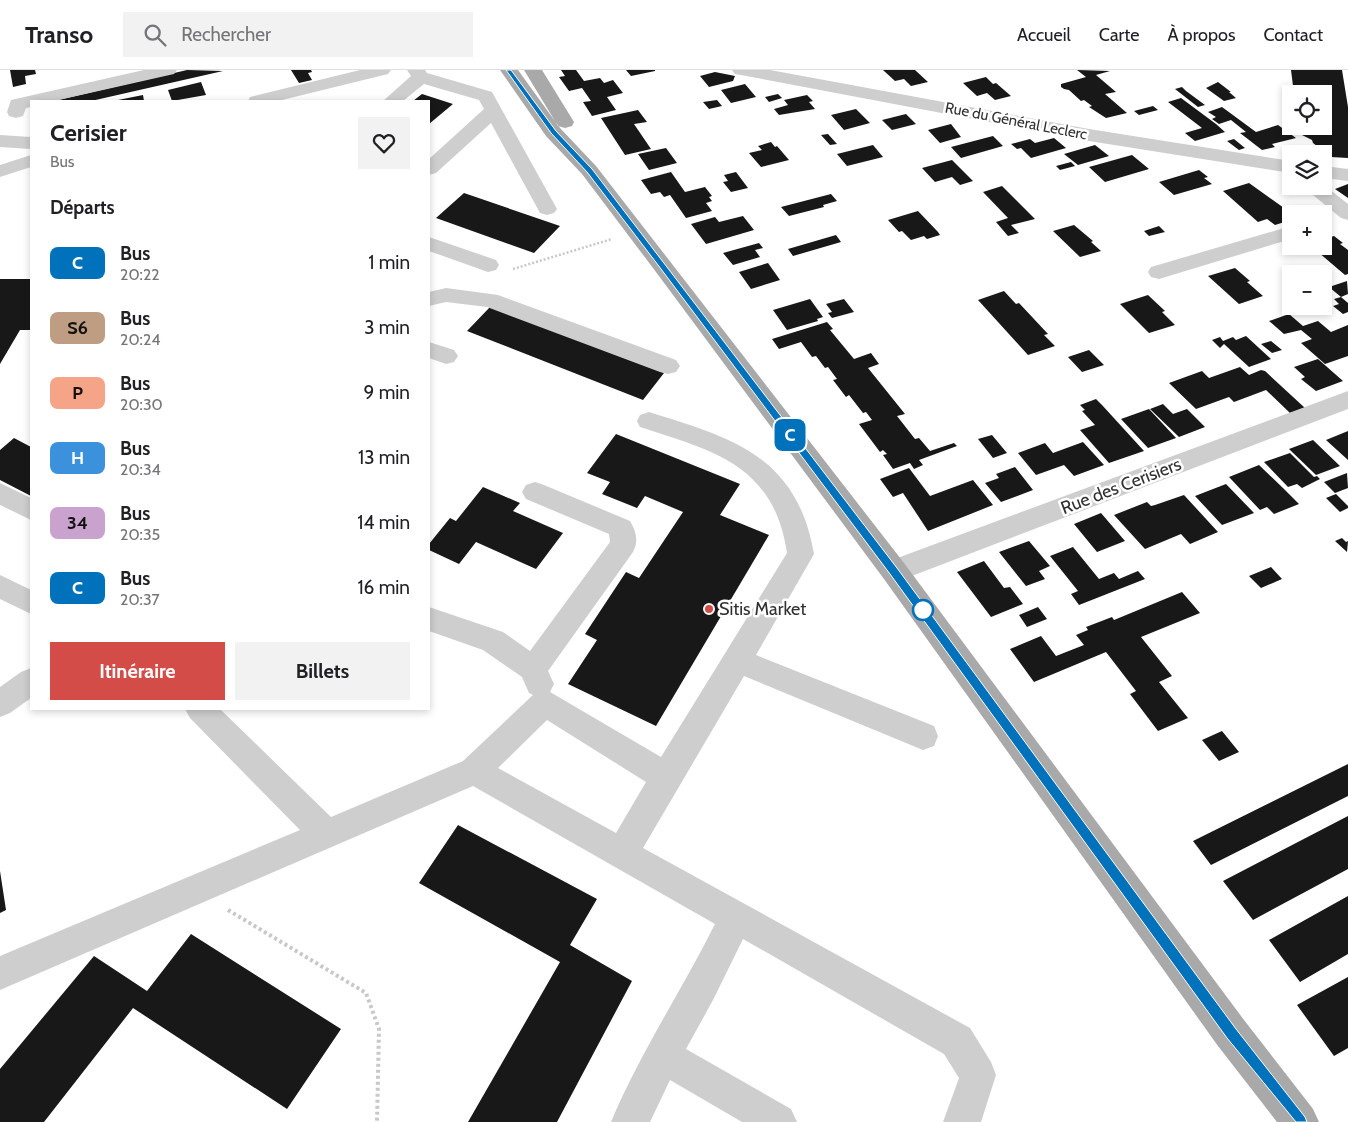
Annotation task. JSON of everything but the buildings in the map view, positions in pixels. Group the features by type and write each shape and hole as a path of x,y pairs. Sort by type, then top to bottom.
{"main road":[{"path":"509,70 553,132 589,170 894,571 1231,1033 1300,1122"},
{"path":"534,70 570,130 589,170"}],"street":[{"path":"36,100 168,70"},
{"path":"262,100 382,70"},
{"name":"Rue du Général Leclerc","path":"741,70 1089,135 1282,166"},
{"path":"393,100 419,74 486,96 547,209"},
{"path":"16,112 18,104 30,101"},
{"path":"430,169 493,110"},
{"path":"0,141 30,143"},
{"path":"0,171 28,165"},
{"path":"1332,173 1348,175"},
{"path":"1324,195 1348,214"},
{"path":"1332,219 1348,214"},
{"path":"1159,272 1282,235"},
{"path":"430,244 497,268"},
{"path":"430,299 446,295 490,300 668,366"},
{"name":"Rue des Cerisiers","path":"894,571 1348,400"},
{"path":"622,854 666,777 801,554 799,536 786,502 757,468 733,451 650,421"},
{"path":"533,669 624,544 621,528 535,492"},
{"path":"0,493 30,509"},
{"path":"0,586 30,602"},
{"path":"430,619 494,641 533,669 545,703 666,777"},
{"path":"738,660 923,736"},
{"path":"0,705 30,682"},
{"path":"0,705 30,692"},
{"path":"0,973 474,771 545,703"},
{"path":"201,710 326,834"},
{"path":"474,771 958,1041 978,1075 962,1122"},
{"path":"630,1122 662,1056 701,988 736,917"},
{"path":"662,1056 778,1122"}],"path":[{"path":"497,268 636,231"},
{"path":"195,889 366,993 379,1029 377,1122"}],"bus line":[{"name":"C","path":"509,70 553,132 589,170 661,263 894,571 1231,1033 1300,1122"}],"place":[{"name":"Sitis Market","path":"709,609"}]}
